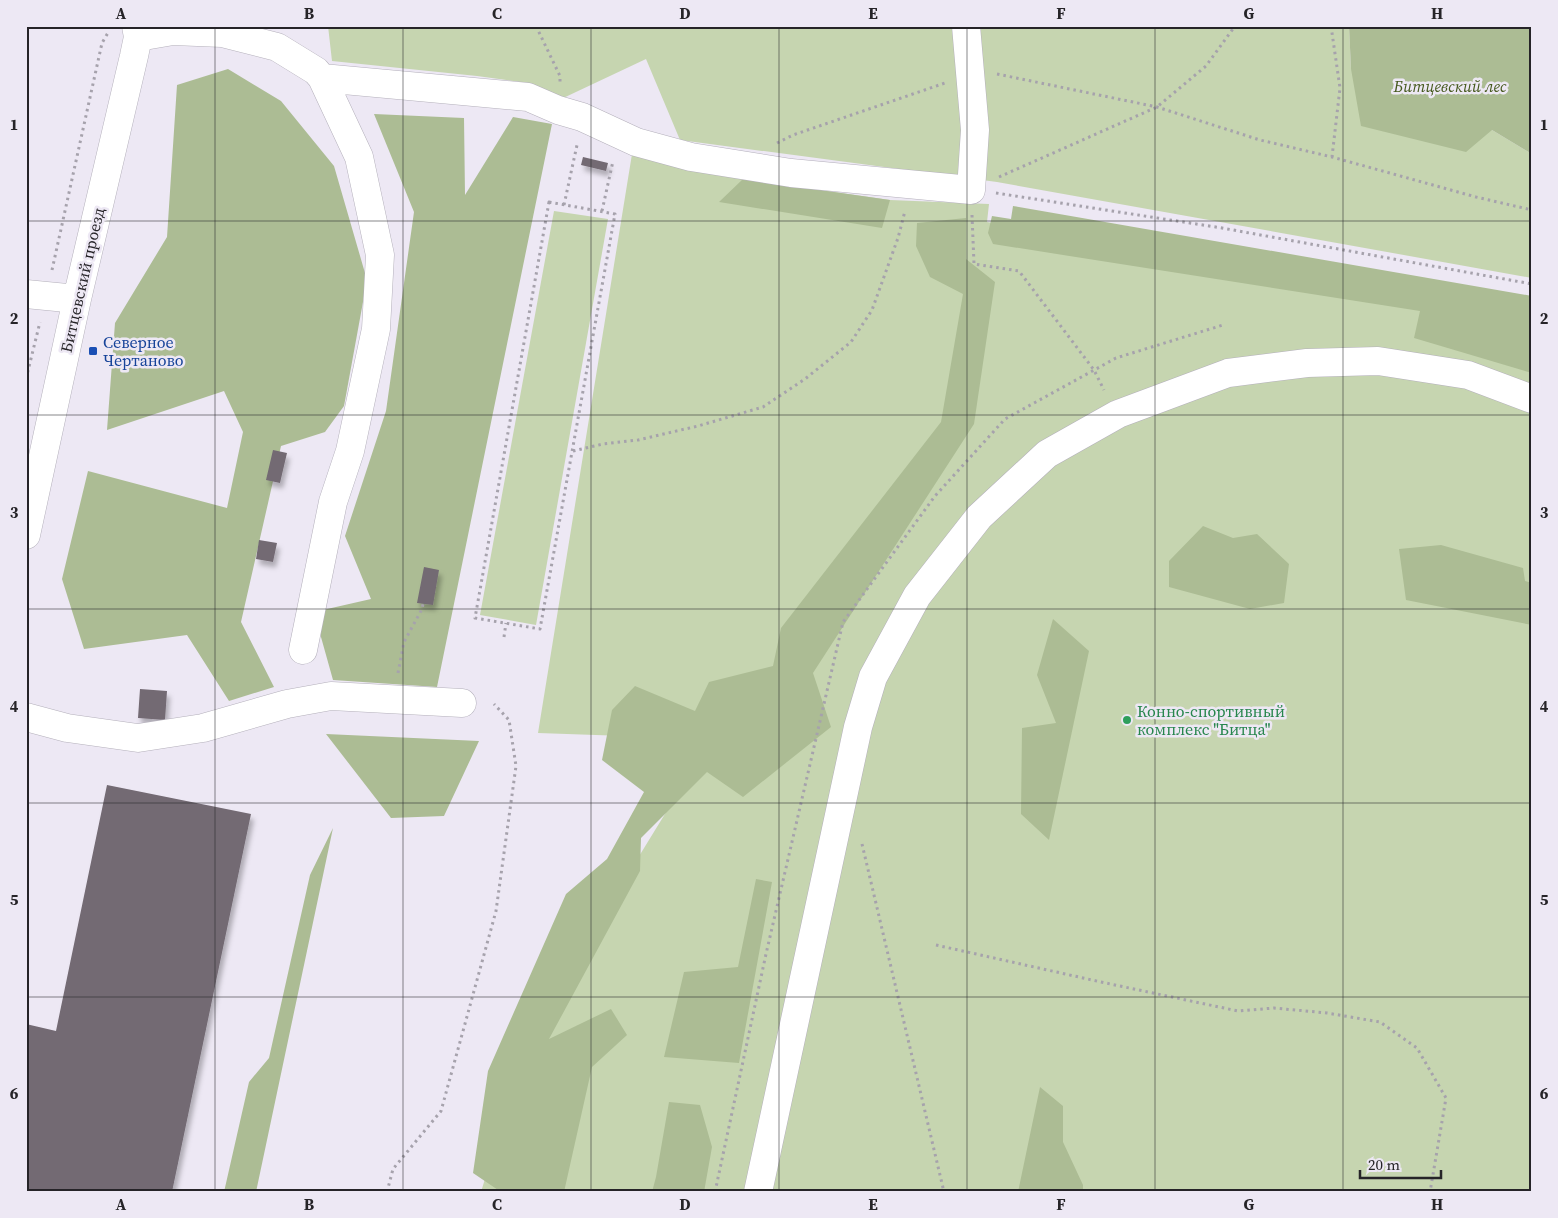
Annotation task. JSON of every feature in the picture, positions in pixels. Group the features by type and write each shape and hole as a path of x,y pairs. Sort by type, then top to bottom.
{"street":[{"path":"322,78 528,97 636,142 691,157 791,173 971,190 975,130 966,26"},
{"path":"137,32 222,33 277,47 316,71 322,78 359,157 380,255 376,329 350,451 333,502 304,650"},
{"name":"Битцевский проезд","path":"26,535 137,32"},
{"path":"36,295 78,300"},
{"path":"758,1192 858,727 873,677 916,596 979,517 1047,454 1118,414 1228,373 1308,363 1378,362 1468,375 1532,399"},
{"path":"26,717 67,728 138,738 203,728 287,704 331,696 462,702"}],"path":[{"path":"26,379 36,295 102,43 112,26"},
{"path":"536,26 560,76 570,114 564,205"},
{"path":"971,190 1157,107 1206,66 1235,26"},
{"path":"1330,26 1340,88 1332,158"},
{"path":"776,143 793,135 971,74 1002,74 1157,107 1260,140 1532,210"},
{"path":"602,211 618,133"},
{"path":"573,451 603,444 638,440 698,426 763,407 806,380 851,342 872,310 898,238 912,184"},
{"path":"971,190 1222,228 1532,284"},
{"path":"971,190 974,264 1019,271 1094,370 1118,414"},
{"path":"549,202 602,211 615,214 540,629 474,618 549,202"},
{"path":"393,699 404,642 423,604"},
{"path":"504,637 506,624"},
{"path":"388,1192 393,1169 441,1110 496,911 516,766 509,720 494,704"},
{"path":"861,841 944,1192"},
{"path":"936,945 1238,1011 1274,1008 1380,1022 1417,1048 1446,1098 1430,1192"}],"green space":[{"path":"328,26 1349,26 1351,69 1492,130 1532,154 1532,278 997,182 680,140 646,59 559,100 528,83 332,61"},
{"name":"Битцевский лес","path":"1349,26 1532,26 1532,154 1492,130 1466,152 1361,126 1351,69"},
{"path":"228,69 281,101 334,166 367,280 344,406 325,432 281,446 241,622 274,687 229,701 187,635 84,649 62,579 88,471 227,508 243,432 224,391 107,430 115,323 167,237 177,85"},
{"path":"374,114 464,118 465,195 513,117 552,124 437,687 333,680 314,612 371,599 345,536 386,411 414,212"},
{"name":"Конно-спортивный комплекс \"Битца\"","path":"632,154 743,179 890,200 989,204 987,222 1532,312 1532,1192 481,1192 528,1037 711,739 538,733"},
{"path":"743,179 890,200 882,228 719,202"},
{"path":"1013,206 1532,296 1532,373 1414,338 1420,311 993,244 988,233 992,216 1011,219"},
{"path":"554,211 608,219 536,625 480,615"},
{"path":"966,218 966,259 995,282 974,424 813,673 831,727 743,797 707,772 641,838 640,871 549,1039 611,1009 627,1035 592,1067 564,1192 501,1192 473,1173 488,1071 566,894 607,859 644,792 602,760 612,710 635,686 695,711 709,682 773,666 781,628 941,422 963,294 930,277 916,246 917,223"},
{"path":"1203,526 1233,538 1257,534 1289,564 1284,603 1250,609 1169,587 1169,561"},
{"path":"1441,545 1523,568 1525,581 1532,583 1532,625 1406,600 1399,549"},
{"path":"1053,619 1089,651 1049,840 1021,814 1022,728 1056,723 1037,675"},
{"path":"326,734 479,741 444,816 391,818"},
{"path":"333,828 256,1192 224,1192 249,1082 269,1058 310,875"},
{"path":"756,879 772,882 739,1063 664,1057 684,972 738,967"},
{"path":"1040,1087 1063,1106 1063,1142 1083,1185 1083,1192 1018,1192"},
{"path":"669,1102 700,1105 712,1147 704,1192 652,1192"}],"building":[{"path":"583,157 608,163 606,171 581,165"},
{"path":"273,450 287,453 280,483 266,480"},
{"path":"259,540 277,543 273,562 256,559"},
{"path":"424,567 439,570 433,605 417,603"},
{"path":"140,689 167,691 165,720 138,718"},
{"path":"107,785 251,814 172,1192 26,1192 26,1024 56,1031"}],"place":[{"name":"Северное Чертаново","path":"93,351"},
{"name":"Конно-спортивный комплекс \"Битца\"","path":"1127,720"}]}
